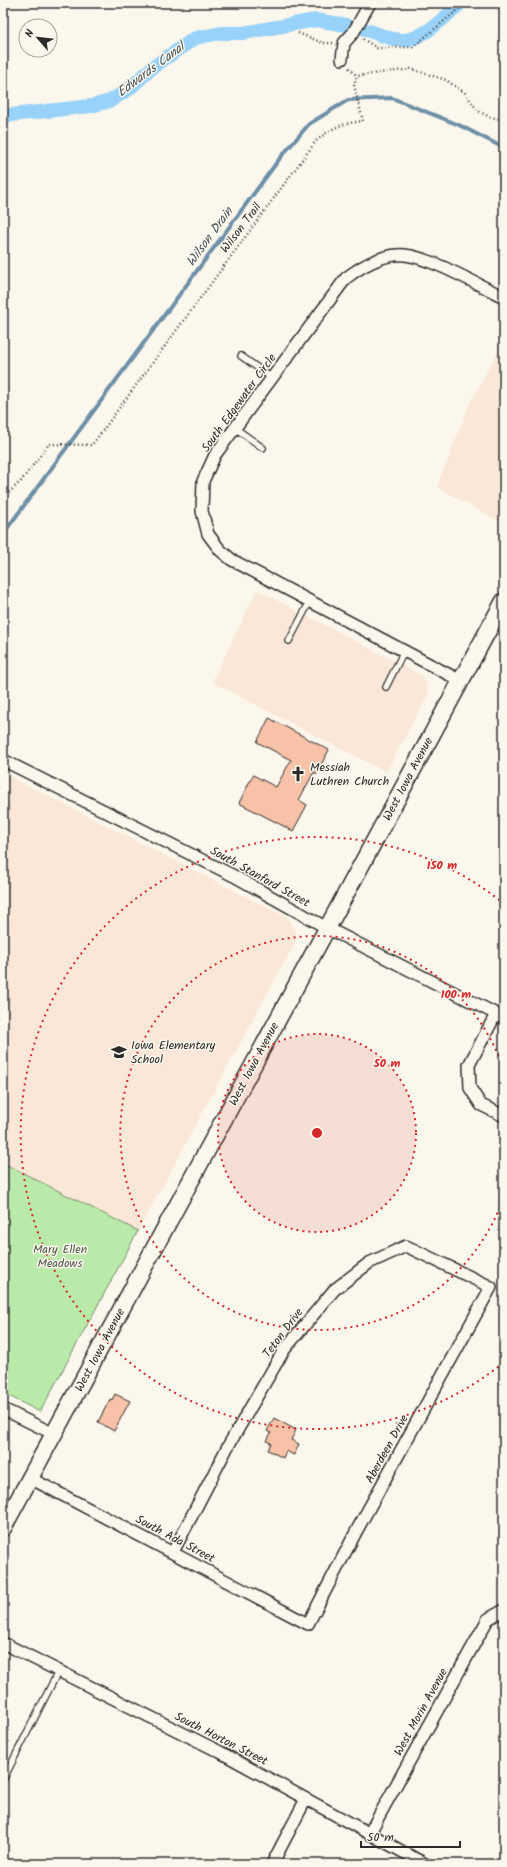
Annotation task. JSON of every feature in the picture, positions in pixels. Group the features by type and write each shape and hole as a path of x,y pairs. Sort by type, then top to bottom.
{"street":[{"path":"342,59 344,43 353,33 370,3"},
{"name":"South Edgewater Circle","path":"461,681 232,560 220,550 208,534 202,511 203,481 215,455 346,278 360,267 380,258 404,255 428,262 504,297"},
{"name":"West Iowa Avenue","path":"3,1528 504,601"},
{"name":"South Stanford Street","path":"3,760 234,876 327,928 500,1016"},
{"path":"500,1016 469,1065 470,1088 481,1105 504,1116"},
{"name":"Teton Drive","path":"173,1552 227,1448 284,1350 334,1290 369,1264 406,1246 491,1287"},
{"name":"Aberdeen Drive","path":"308,1624 361,1523 491,1287"},
{"path":"3,1409 54,1434"},
{"name":"South Ada Street","path":"30,1478 308,1624"},
{"name":"West Morin Avenue","path":"369,1834 488,1619 504,1610"},
{"name":"South Horton Street","path":"3,1643 58,1672 220,1752 425,1864"},
{"path":"272,1864 306,1800"}],"lane":[{"path":"241,356 272,378"},
{"path":"235,428 263,448"},
{"path":"290,641 310,601"},
{"path":"386,687 404,651"},
{"path":"3,1780 58,1672"}],"path":[{"path":"353,33 377,48 413,47 466,3"},
{"path":"298,33 323,43 344,43"},
{"name":"Wilson Trail","path":"3,498 22,480 49,444 92,445 316,141 343,123 363,120 354,86 357,76 411,69 446,80 465,93 478,111 490,117 504,120"}],"shaded area":[{"path":"504,341 504,524 437,487 469,405"},
{"path":"257,590 423,676 429,693 386,772 212,682"},
{"name":"Iowa Elementary School","path":"3,773 288,918 297,935 296,941 138,1231 3,1163"}],"green space":[{"name":"Mary Ellen Meadows","path":"3,1163 138,1231 40,1412 3,1393"}],"building":[{"name":"Messiah Luthren Church","path":"269,718 329,750 316,774 314,772 299,800 307,805 293,831 239,803 253,775 276,787 291,760 257,742"},
{"path":"115,1394 130,1401 114,1431 98,1422 110,1399 112,1400"},
{"path":"274,1418 296,1430 291,1440 299,1444 294,1455 286,1451 283,1458 268,1450 271,1443 267,1441 271,1433 267,1431"}],"waterway":[{"name":"Edwards Canal","path":"366,30 387,37 408,40 425,33 461,3"},
{"name":"Edwards Canal","path":"3,116 91,106 110,101 129,89 153,67 195,38 221,33 243,33 316,20 346,25"},
{"name":"Wilson Drain","path":"3,534 280,158 309,124 348,100 392,98 459,125 504,148"}],"place":[{"name":"Messiah Luthren Church","path":"298,774"},
{"name":"Iowa Elementary School","path":"119,1052"}]}
